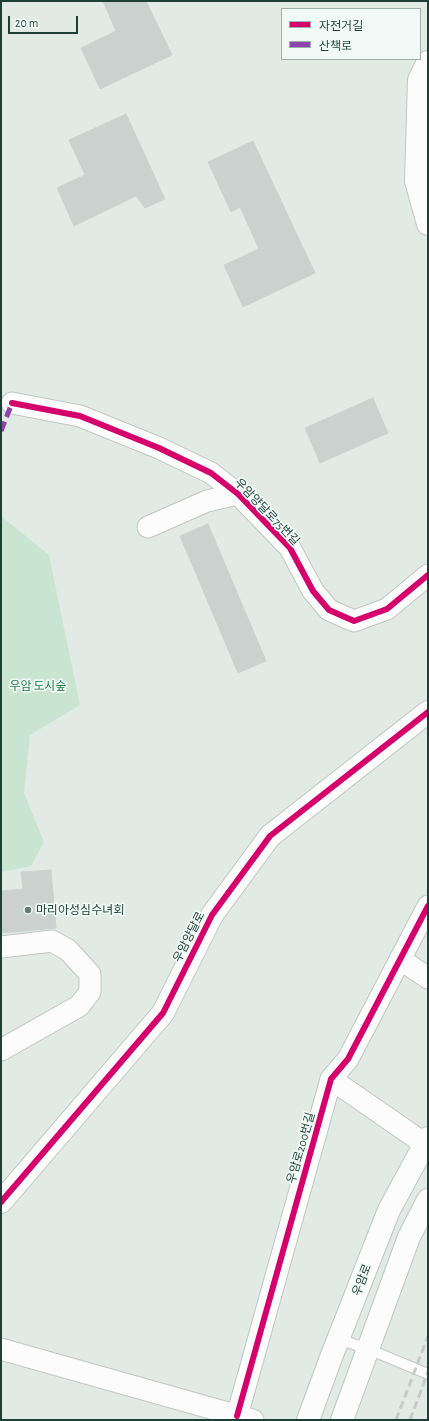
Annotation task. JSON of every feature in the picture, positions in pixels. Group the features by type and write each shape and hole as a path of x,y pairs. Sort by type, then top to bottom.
{"street":[{"path":"428,62 419,80 416,181 428,224"},
{"name":"우암양달로75번길","path":"12,403 80,416 158,448 211,473 238,494 290,548 313,591 330,610 354,622 387,609 428,574"},
{"path":"148,527 207,501 238,494"},
{"name":"우암양달로","path":"1,1202 163,1013 212,915 270,836 428,712"},
{"name":"우암로200번길","path":"245,1418 331,1079 348,1059 428,906"},
{"path":"1,947 52,941 68,950 90,974 90,992 79,1006 1,1050"},
{"path":"400,959 428,978"},
{"name":"우암로","path":"308,1420 389,1210 427,1141 331,1079"},
{"path":"342,1420 409,1237 428,1200"},
{"path":"1,1349 245,1418"}],"lane":[{"path":"338,1339 368,1349 428,1374"}],"green space":[{"name":"우암 도시숲","path":"1,516 49,555 80,705 30,735 24,793 44,842 31,866 1,872"}],"building":[{"path":"103,1 146,1 172,55 100,89 81,48 116,31"},
{"path":"126,114 165,199 145,208 136,196 74,226 57,188 85,175 69,140"},
{"path":"253,141 315,273 243,307 224,265 259,249 240,207 231,212 208,162"},
{"path":"373,398 388,433 320,463 305,428"},
{"path":"208,524 266,661 238,673 180,536"},
{"name":"마리아성심수녀회","path":"51,870 56,928 1,933 1,891 23,889 21,872"}],"railway":[{"path":"396,1420 428,1336"},
{"path":"410,1420 428,1372"}],"marked path":[{"path":"1,431 12,403"}],"cycle path":[{"path":"12,403 80,416 159,448 211,473 238,494 290,548 313,591 329,610 354,621 387,609 428,575"},
{"path":"1,1202 163,1013 212,915 270,836 428,712"},
{"path":"237,1416 331,1079 348,1059 428,906"}],"place":[{"name":"마리아성심수녀회","path":"28,910"}]}
